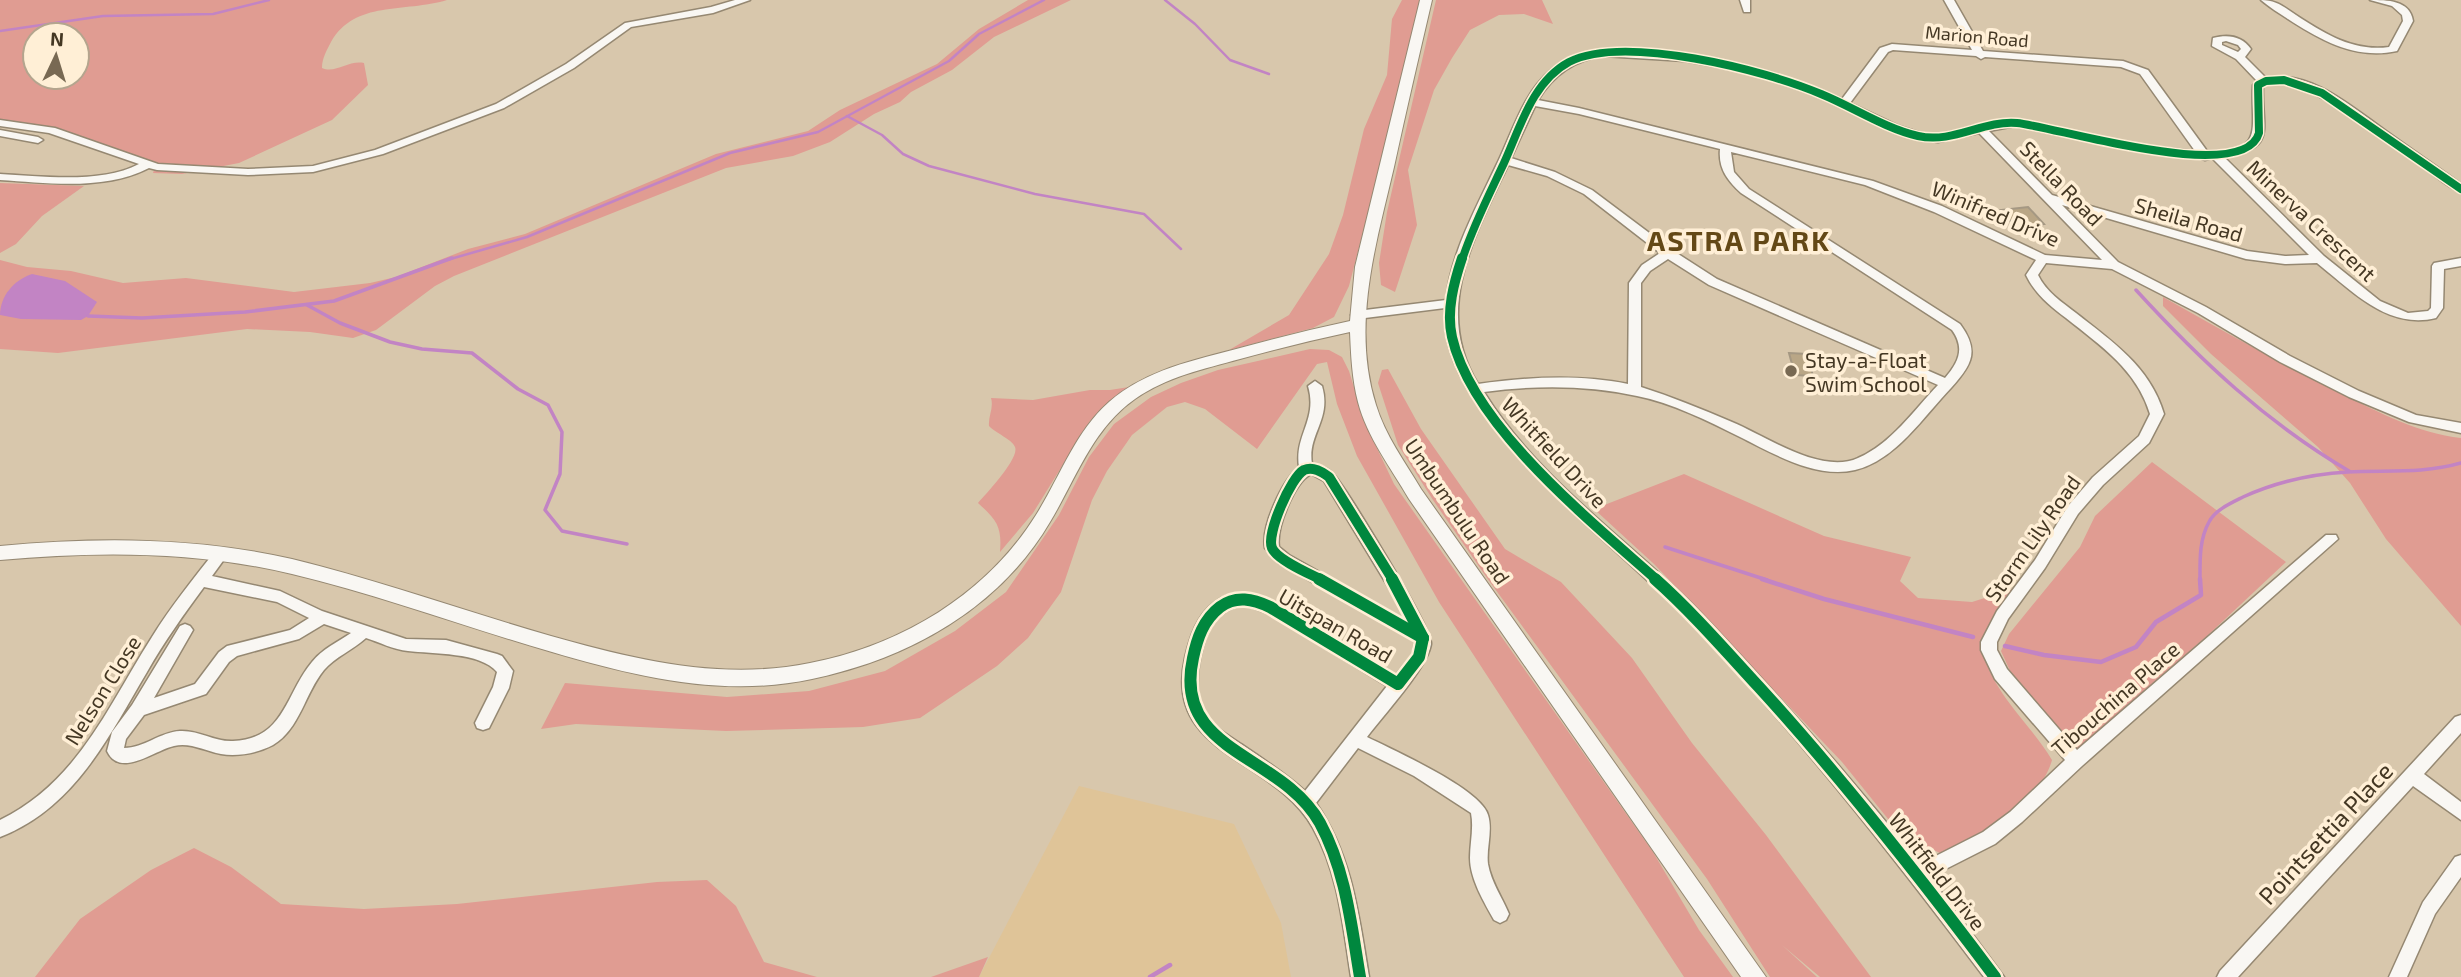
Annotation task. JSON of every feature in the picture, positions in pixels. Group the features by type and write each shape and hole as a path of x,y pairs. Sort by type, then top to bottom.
{"main road":[{"name":"Umbumbulu Road","path":"1426,0 1363,267 1357,320 1364,395 1380,435 1398,468 1755,977"},
{"path":"0,553 97,545 221,554 294,568 533,639 659,673 725,680 770,678 807,672 845,664 885,650 950,616 983,590 1026,548 1100,421 1138,389 1181,370 1357,320"}],"street":[{"path":"0,123 51,130 146,165 200,171 304,170 351,161 428,135 500,106 570,66 628,25 713,10 745,0"},
{"path":"1949,0 1981,56"},
{"path":"2266,0 2343,45 2363,51 2386,51 2398,44 2409,18 2402,8 2375,0"},
{"name":"Marion Road","path":"1844,104 1884,50 1892,47 2133,67"},
{"name":"Whitfield Drive","path":"1995,977 1918,874 1834,769 1689,611 1525,454 1473,389 1450,328 1468,239 1531,102 1546,79 1566,63 1584,56 1619,52 1691,58 1749,67 1776,75 1912,135 1947,137 1996,124 2015,123 2173,154 2211,157"},
{"path":"2239,57 2263,81 2298,83 2330,97 2461,189"},
{"name":"Minerva Crescent","path":"2133,67 2147,74 2211,157 2320,259 2383,309 2414,318 2432,315 2437,308 2438,266 2461,262"},
{"path":"2211,157 2244,152 2256,139 2258,85 2263,81"},
{"name":"Winifred Drive","path":"1531,102 1579,111 1869,183 1907,196 2043,258 2114,265 2354,394 2414,419 2461,428"},
{"name":"Stella Road","path":"1981,130 2114,265"},
{"path":"0,133 38,139"},
{"path":"1473,389 1531,383 1577,384 1634,391 1682,407 1824,466 1845,468 1876,456 1958,371 1968,349 1965,338 1956,327 1745,191 1727,172 1724,156 1726,147"},
{"path":"1505,160 1551,174 1588,192 1668,253 1713,282 1947,384"},
{"path":"0,177 79,180 135,171 146,165"},
{"name":"Sheila Road","path":"2050,198 2246,255 2285,260 2320,259"},
{"path":"1634,391 1635,283 1646,268 1668,253"},
{"name":"Storm Lily Road","path":"2043,258 2032,275 2035,282 2135,371 2149,390 2157,414 2144,439 2098,481 2073,510 2040,564 2002,615 1989,642 1989,650 2001,674 2076,761"},
{"path":"1357,320 1453,303"},
{"path":"1306,470 1302,452 1321,405 1315,386"},
{"name":"Uitspan Road","path":"1360,977 1341,866 1334,849 1306,803 1270,773 1211,733 1201,722 1190,696 1189,676 1197,640 1207,619 1238,599 1250,600 1278,612 1398,684 1421,654 1423,638 1398,589 1329,477 1317,470 1306,470 1299,474 1273,524 1269,537 1273,549 1298,567 1423,638"},
{"name":"Tibouchina Place","path":"1918,874 1989,838 2331,539"},
{"name":"Nelson Close","path":"0,829 33,813 64,787 157,641 221,554"},
{"path":"201,580 280,597 322,617 406,645 446,646 497,662 505,671 501,688 483,723"},
{"path":"138,710 200,689 223,657 232,651 294,635 322,617"},
{"path":"185,630 138,710 114,744 115,751 120,755 139,753 179,738 232,748 263,741 281,732 317,667 362,632"},
{"path":"1306,803 1398,684"},
{"name":"Pointsettia Place","path":"2226,977 2461,722"},
{"path":"1355,739 1410,765 1477,808 1480,819 1479,865 1483,880 1500,914"},
{"path":"2412,775 2461,812"},
{"path":"2398,977 2429,908 2461,863"}],"shaded area":[{"path":"0,0 447,0 367,14 341,29 326,51 322,68 332,69 364,63 368,85 332,120 239,163 182,174 153,173 156,164 56,129 0,121"},
{"path":"1028,0 1071,0 994,37 952,70 830,142 793,156 726,168 454,276 435,286 376,330 353,338 310,332 247,329 58,353 0,349 0,260 27,267 71,271 123,283 186,278 294,292 370,283 396,277 468,249 525,234 716,154 808,131 840,110 937,64 979,29"},
{"path":"1402,0 1420,0 1401,86 1349,286 1334,317 1313,328 1229,350 1289,315 1329,254 1343,215 1364,129 1387,75 1392,19"},
{"path":"1436,0 1542,0 1553,24 1524,14 1499,15 1470,30 1452,58 1434,90 1408,170 1417,225 1395,292 1381,285 1379,263 1387,212"},
{"path":"0,183 84,186 42,216 16,244 0,253"},
{"path":"32,274 65,281 97,302 88,316 81,320 21,319 0,315 5,295 19,280"},
{"path":"2163,297 2274,359 2371,408 2414,427 2461,438 2461,626 2386,539 2350,483 2318,447 2211,354 2163,306"},
{"path":"1310,349 1329,350 1342,357 1365,423 1394,484 1653,852 1699,930 1733,977 1684,977 1439,602 1357,456 1337,404 1327,362 1317,364 1257,449 1205,409 1185,402 1167,407 1132,435 1107,471 1092,500 1061,592 1028,638 997,666 920,718 863,727 726,731 576,724 541,729 565,683 727,697 809,691 885,671 955,631 1006,592 1059,515 1089,457 1114,424 1151,397 1181,383 1218,370"},
{"path":"1388,369 1421,429 1505,549 1561,582 1632,658 1692,743 1766,835 1871,977 1820,977 1782,945 1817,977 1770,977 1707,879 1487,578 1398,445 1378,383 1382,370"},
{"path":"1129,387 1090,421 1033,513 1000,552 997,525 978,503 1008,467 1015,447 1011,441 989,426 991,398 1033,400 1090,390"},
{"path":"2152,462 2286,562 2207,636 2077,749 2011,673 2001,651 2009,634 2080,547 2095,516"},
{"path":"1684,474 1824,536 1911,557 1900,581 1918,598 1972,602 2016,588 1982,648 2002,693 2052,760 2035,791 2022,805 1973,837 1940,853 1901,835 1842,762 1654,564 1594,509"},
{"path":"1079,786 1234,824 1281,923 1291,977 979,977"},
{"path":"194,848 231,867 281,904 364,909 457,904 657,882 707,880 736,906 764,962 817,977 35,977 80,919 151,870"},
{"path":"988,957 979,977 931,977"}],"building":[{"path":"2028,207 2044,224 2032,226 2026,219 2010,221 2001,210"},
{"name":"Stay-a-Float Swim School","path":"1789,353 1807,354 1813,376 1795,375"}],"waterway":[{"path":"0,31 103,16 213,14 269,0"},
{"path":"847,116 949,61 979,34 1044,0"},
{"path":"1165,0 1195,24 1230,60 1269,74"},
{"path":"447,260 527,237 730,153 818,132 847,116"},
{"path":"847,116 882,135 903,154 929,166 1035,194 1144,214 1181,249"},
{"path":"88,316 142,318 245,312 334,301 452,258"},
{"path":"2136,290 2236,389 2290,432 2349,471"},
{"path":"307,305 340,323 390,342 422,349 472,353 518,389 548,405 562,432 560,474 545,510 562,531 627,544"},
{"path":"2200,579 2202,543 2209,522 2219,510 2243,497 2281,483 2321,475 2419,470 2461,463"},
{"path":"1665,547 1767,580"},
{"path":"1762,579 1824,599 1973,637"},
{"path":"2005,646 2044,655 2101,662 2136,647 2156,622 2201,595 2200,579"},
{"path":"1150,977 1170,965"}],"cycle path":[{"path":"1995,977 1894,845 1815,748 1688,610 1552,483 1518,447 1488,410 1465,373 1452,337 1450,316 1458,270 1476,223 1534,98 1554,72 1585,56 1612,53 1649,54 1709,61 1776,76 1821,93 1896,129 1927,138 1950,137 2015,123 2144,149 2217,155 2243,151 2257,139 2258,85 2274,79 2304,85 2330,97 2461,189"},
{"path":"1360,977 1342,877 1318,820 1291,789 1216,736 1201,722 1192,703 1192,665 1198,638 1207,621 1220,607 1237,599 1254,600 1270,607 1398,684 1419,657 1423,638 1284,559 1272,548 1272,531 1281,506 1299,474 1307,469 1317,470 1329,477 1398,589 1423,638"}],"place":[{"name":"Stay-a-Float Swim School","path":"1791,371"}],"district":[{"name":"ASTRA PARK","path":"1739,240"}]}
